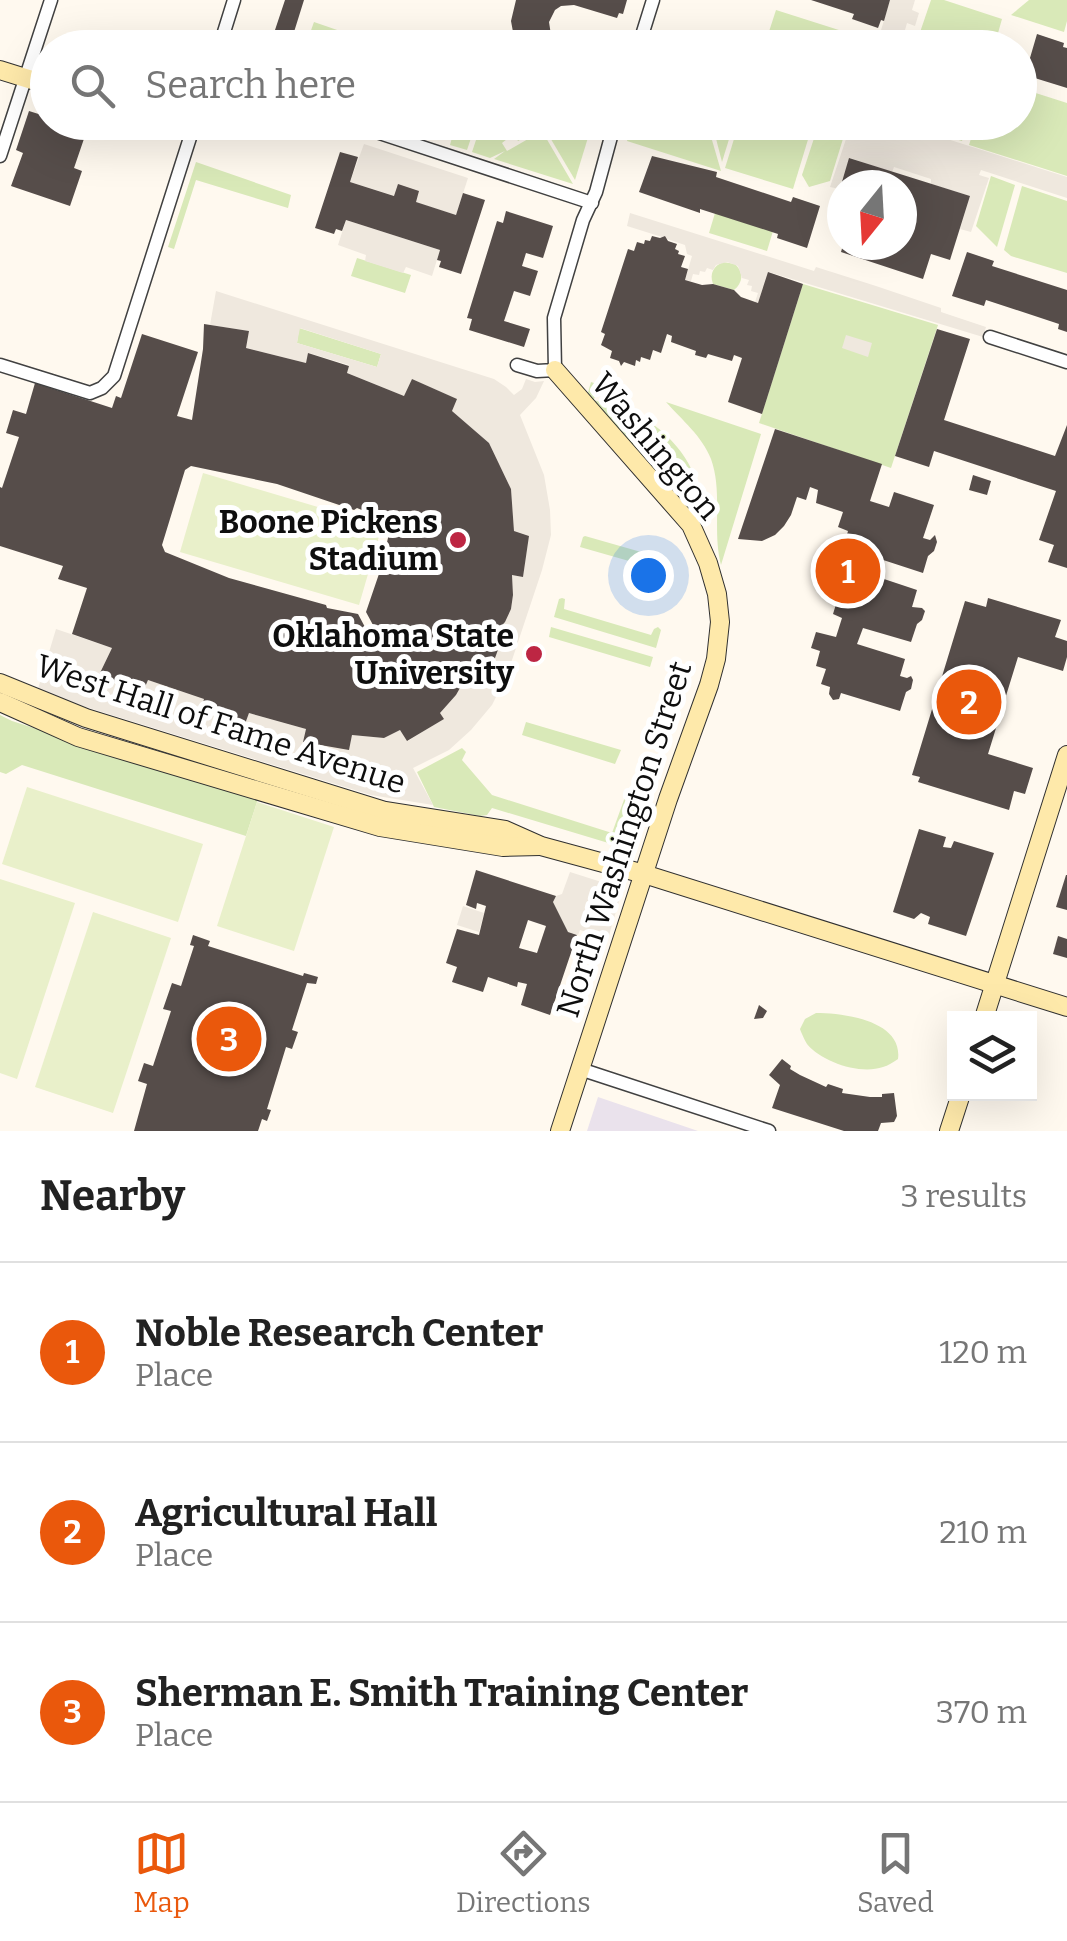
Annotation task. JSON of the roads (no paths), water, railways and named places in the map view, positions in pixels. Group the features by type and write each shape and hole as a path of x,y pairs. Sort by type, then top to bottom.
{"main road":[{"path":"0,70 30,79"},
{"name":"Washington","path":"554,370 691,525 708,563"},
{"name":"North Washington Street","path":"560,1131 668,798 709,686 720,622 708,563"},
{"name":"West Hall of Fame Avenue","path":"1,693 384,811 505,830 541,846 644,874 1067,1007"},
{"path":"986,1011 1067,756"},
{"path":"949,1131 959,1101"}],"street":[{"path":"41,30 51,0"},
{"path":"225,30 234,0"},
{"path":"644,30 653,0"},
{"path":"0,156 30,66"},
{"path":"0,365 90,394 114,376 190,140"},
{"path":"400,140 592,204"},
{"path":"517,364 537,371 554,370 554,318 610,140"},
{"path":"990,337 1067,362"},
{"path":"580,1069 768,1131"}],"place":[{"name":"Boone Pickens Stadium","path":"458,540"},
{"name":"Noble Research Center","path":"848,571"},
{"name":"Oklahoma State University","path":"534,654"},
{"name":"Agricultural Hall","path":"969,702"},
{"name":"Sherman E. Smith Training Center","path":"229,1039"}]}
